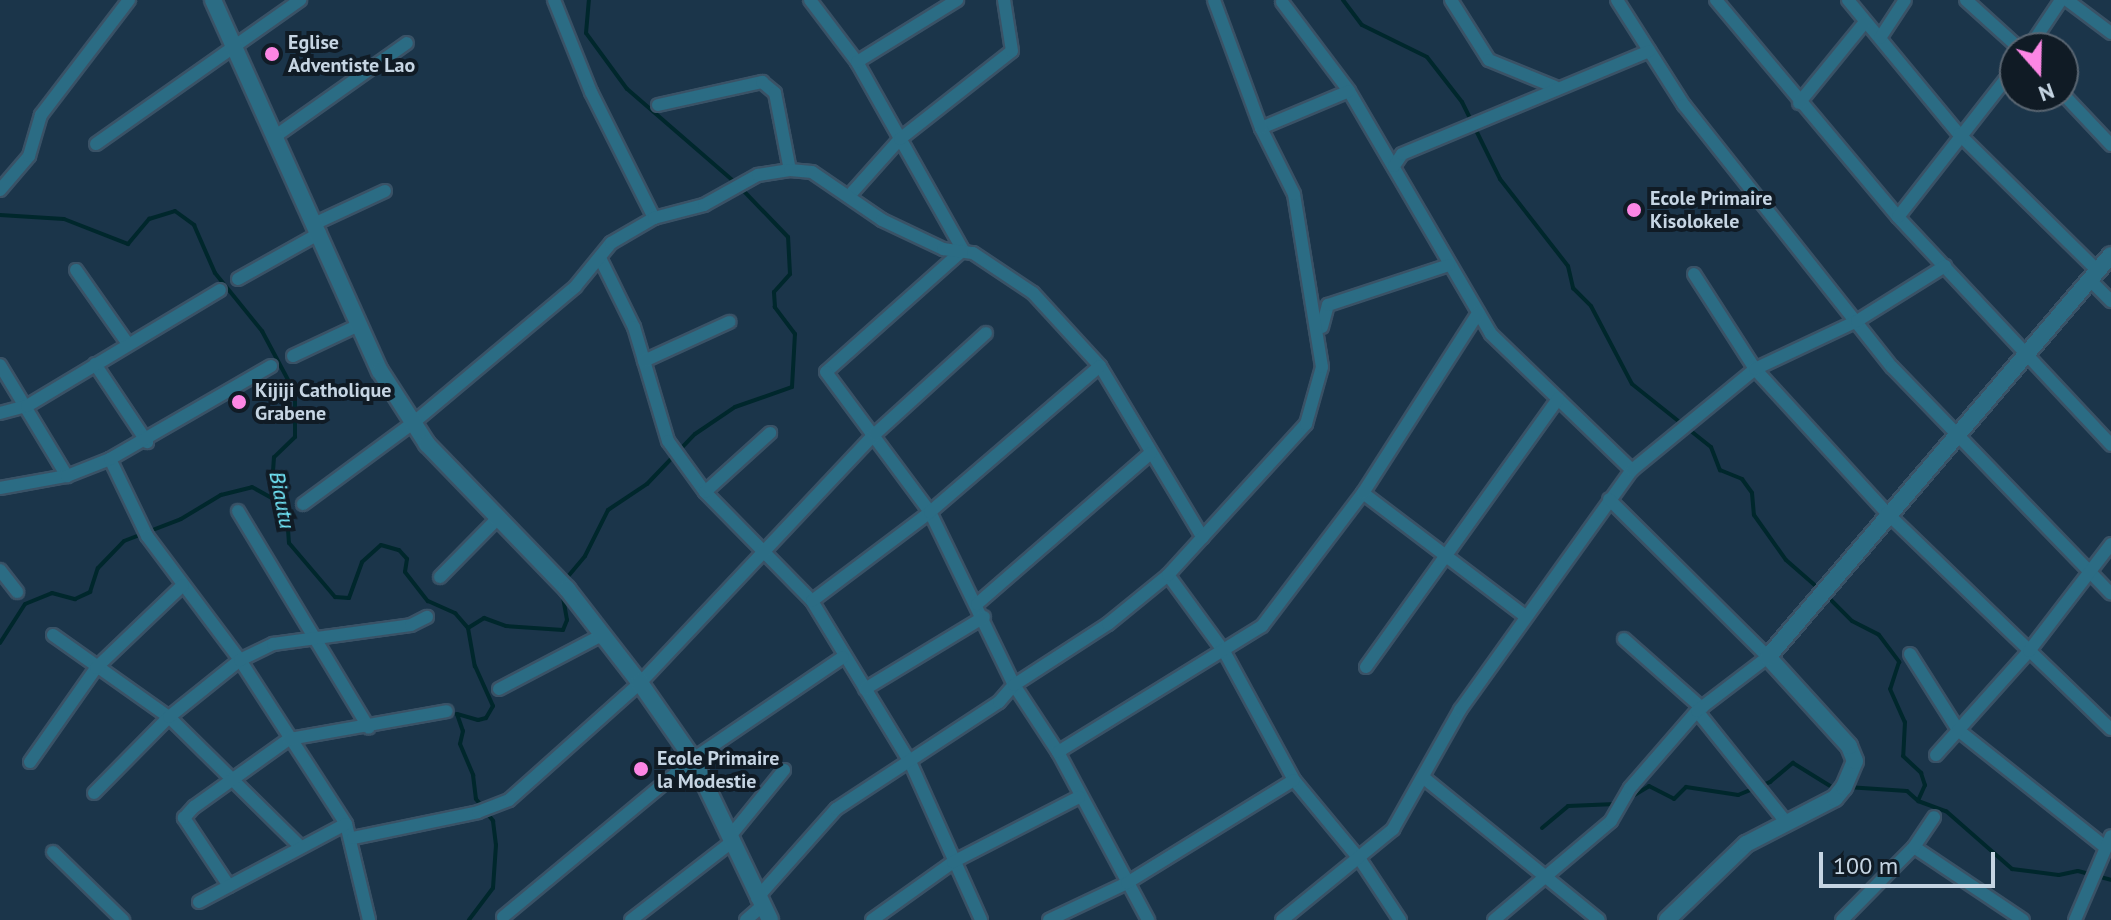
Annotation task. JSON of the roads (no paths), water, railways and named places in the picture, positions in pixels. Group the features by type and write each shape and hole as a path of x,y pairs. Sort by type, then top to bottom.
{"street":[{"path":"0,190 29,156 41,115 129,0"},
{"path":"213,0 277,135 359,325 413,423 497,519 562,584 640,683 693,759 762,908"},
{"path":"96,144 300,0"},
{"path":"554,0 591,92 654,218"},
{"path":"810,0 857,62 963,250"},
{"path":"857,62 957,0"},
{"path":"849,196 900,139 1012,51 1004,0"},
{"path":"746,920 762,908 836,809 911,764 999,702 1014,685 1108,624 1168,575 1306,424 1322,367 1320,339 1294,194 1261,128 1214,0"},
{"path":"1451,0 1489,60 1555,87"},
{"path":"1617,0 1649,51 1769,218 1954,433 2111,594"},
{"path":"1716,0 1799,103 1898,217 2111,445"},
{"path":"1848,0 1959,134 2094,275 2111,301"},
{"path":"1880,38 1905,0"},
{"path":"1966,0 2001,32"},
{"path":"2041,32 2064,0 2111,33"},
{"path":"1282,2 1349,91 1491,334 1632,470"},
{"path":"1799,103 1865,22"},
{"path":"277,135 407,43"},
{"path":"1394,166 1402,154 1555,87 1649,51"},
{"path":"658,105 762,82 775,93 790,170"},
{"path":"1898,217 1959,134 1999,86"},
{"path":"1261,128 1349,91"},
{"path":"2079,111 2111,145"},
{"path":"303,504 413,423 575,287 611,243 654,218 704,205 758,175 790,170 812,172 919,240 963,250 1033,293 1100,366 1203,538"},
{"path":"238,279 318,228 385,191"},
{"path":"963,250 826,372 930,512 984,617 1014,685 1058,752 1079,797 1148,920"},
{"path":"1494,920 1550,876 1611,821 1630,788 1700,709 1768,657 1826,595 1887,513 1954,433 2111,255"},
{"path":"600,258 634,327 678,452 705,492 812,601 843,657 911,764 981,920"},
{"path":"1320,339 1328,305 1449,265"},
{"path":"1282,920 1361,861 1393,829 1460,710 1524,615 1632,470 1755,369 1857,321 1945,266"},
{"path":"76,270 128,344"},
{"path":"1694,274 1755,369 1887,513 2111,729"},
{"path":"0,413 27,406 220,290"},
{"path":"1058,752 1225,653 1262,626 1363,493 1478,313"},
{"path":"644,361 729,322"},
{"path":"293,356 359,325"},
{"path":"353,838 478,812 509,800 640,683 762,547 875,434 986,333"},
{"path":"95,364 147,442"},
{"path":"0,365 67,476"},
{"path":"0,488 67,476 110,459 147,442 271,366"},
{"path":"812,601 930,512 1100,366"},
{"path":"1366,667 1558,399"},
{"path":"705,492 770,433"},
{"path":"977,604 1151,453"},
{"path":"110,459 144,530 240,660 346,824 353,838 369,920"},
{"path":"1363,493 1524,615"},
{"path":"1609,499 1768,657 1849,746 1855,761 1835,798 1746,844 1667,920"},
{"path":"238,511 369,728"},
{"path":"440,577 497,519"},
{"path":"1936,755 2029,651 2111,544"},
{"path":"0,570 4,583 17,592"},
{"path":"1168,575 1225,653 1294,780 1361,861 1400,920"},
{"path":"30,762 96,668 183,585"},
{"path":"94,793 169,717 240,660 273,644 411,625 427,617"},
{"path":"865,689 984,617"},
{"path":"53,635 169,717 301,847"},
{"path":"499,689 600,636"},
{"path":"1624,639 1700,709 1786,822"},
{"path":"1910,654 1958,730 2107,841 2075,920"},
{"path":"503,917 693,759 843,657"},
{"path":"229,886 184,818 289,739 369,728 447,711"},
{"path":"631,920 732,838 784,770"},
{"path":"1424,778 1550,876 1599,920"},
{"path":"1049,920 1127,883 1294,780"},
{"path":"872,920 953,862 1079,797"},
{"path":"1842,920 1914,847 1934,817"},
{"path":"199,902 346,824"},
{"path":"1914,847 2023,920"},
{"path":"53,852 119,919"}],"waterway":[{"path":"565,580 585,556 608,510 647,484 695,434 735,407 792,387 795,334 775,307 774,292 790,274 788,237 738,185 627,89 586,33 589,0"},
{"path":"1343,0 1362,25 1427,57 1462,102 1500,179 1568,266 1573,288 1591,306 1632,384 1711,447 1720,470 1742,479 1752,493 1754,515 1786,560 1818,588"},
{"name":"Biautu","path":"0,215 64,219 128,244 149,219 175,211 194,225 215,273 262,331 295,393 295,437 274,457 273,471 287,515 289,543 335,597 349,598 362,562 381,545 399,550 407,559 405,572 428,601 455,613 468,628 475,666 493,706 486,718 478,720 457,714 463,731 460,744 473,775 476,799 493,821 496,845 493,888 469,920"},
{"path":"0,643 25,604 52,593 75,599 90,592 98,568 124,541 181,519 221,495 252,487 285,505"},
{"path":"468,628 484,618 506,626 563,630 567,620 562,592"},
{"path":"1825,594 1852,621 1879,635 1899,662 1890,689 1905,722 1903,756 1921,773 1925,785 1918,801 1946,811 2012,869 2059,875 2078,871 2111,880"},
{"path":"1631,797 1649,786 1674,799 1686,787 1738,795 1770,782 1793,763 1835,789"},
{"path":"1847,787 1907,791 1918,801"},
{"path":"1542,828 1568,806 1616,804"}],"place":[{"name":"Eglise Adventiste Lao","path":"272,54"},
{"name":"Ecole Primaire Kisolokele","path":"1634,210"},
{"name":"Kijiji Catholique Grabene","path":"239,402"},
{"name":"Ecole Primaire la Modestie","path":"641,769"}]}
